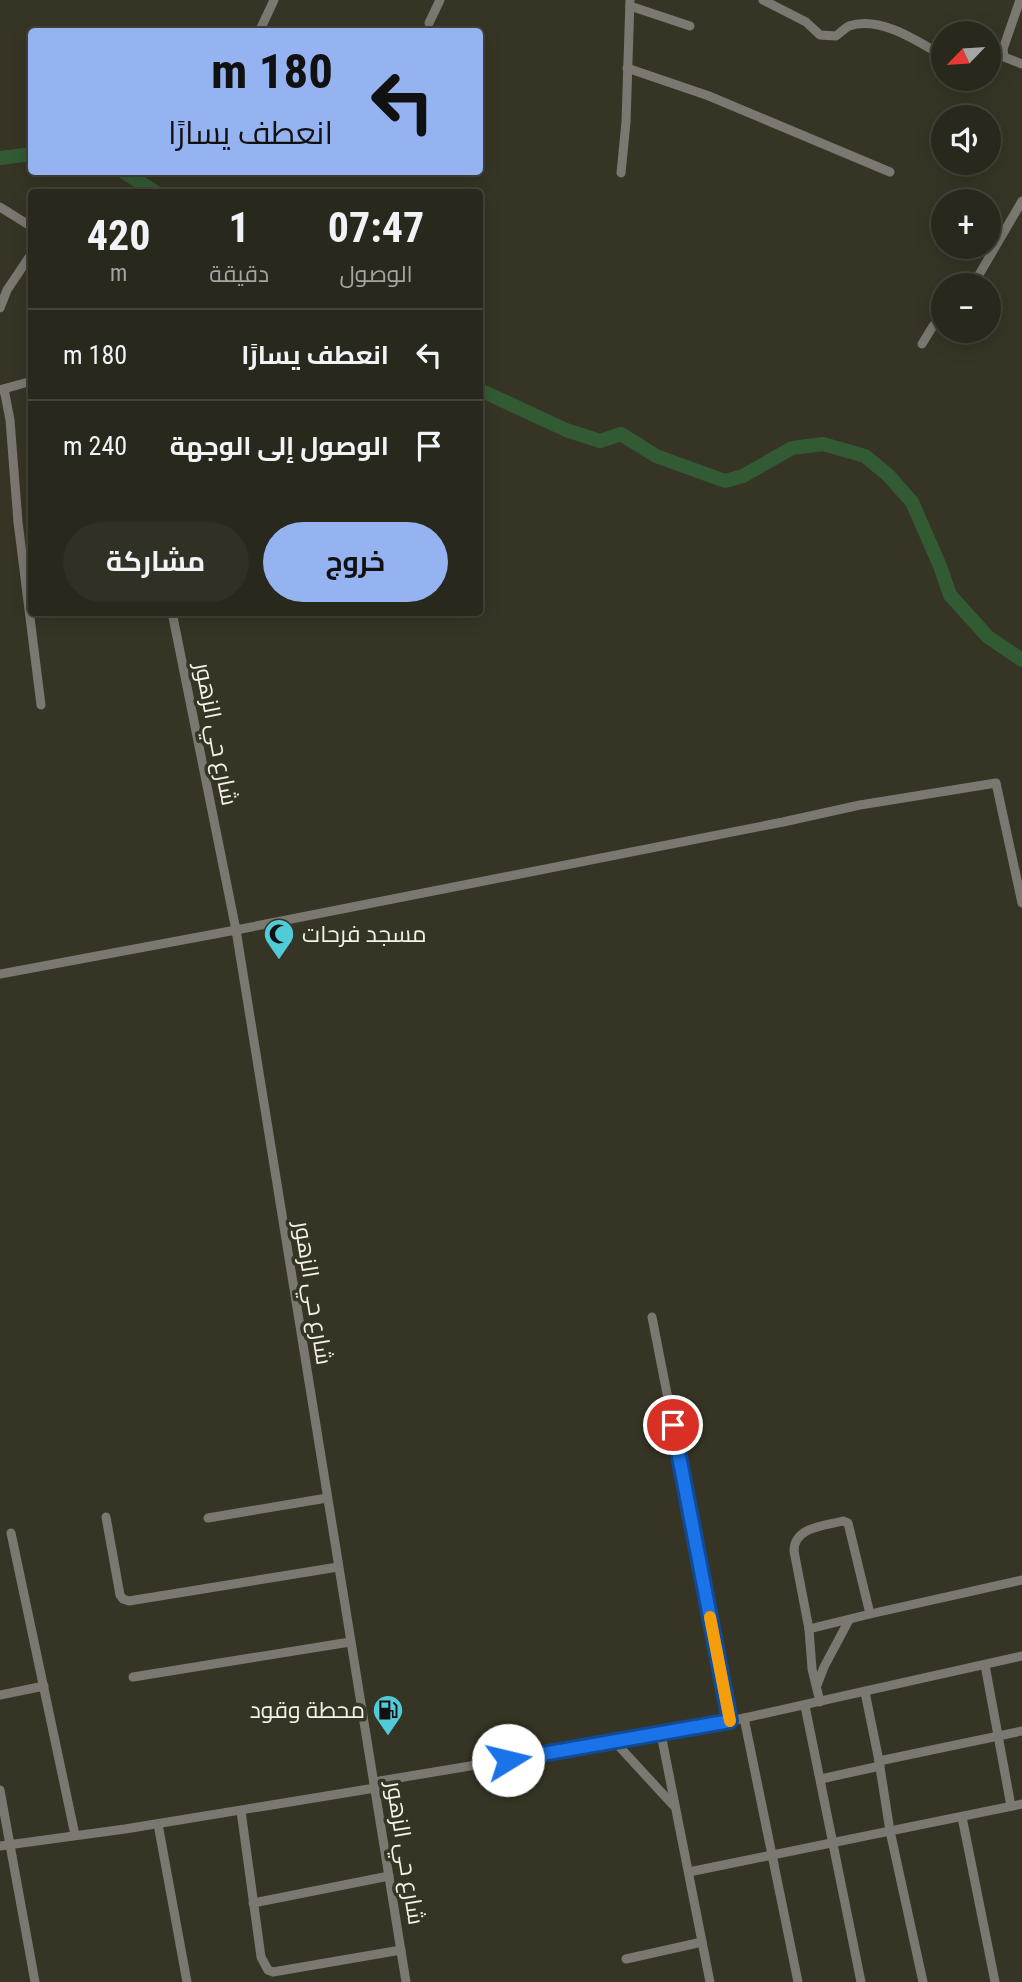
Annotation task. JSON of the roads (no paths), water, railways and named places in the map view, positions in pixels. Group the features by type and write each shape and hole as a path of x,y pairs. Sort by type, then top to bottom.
{"street":[{"path":"261,28 274,0"},
{"path":"429,23 440,0"},
{"path":"764,0 806,22 820,35 835,36 850,26 873,24 901,32 931,50"},
{"path":"1020,0 1003,53 1004,57 1022,64"},
{"path":"621,173 626,122 630,3 690,26"},
{"path":"627,68 709,96 890,172"},
{"path":"980,273 1022,201"},
{"path":"0,207 28,224"},
{"path":"0,308 4,288 28,258"},
{"path":"922,344 931,329"},
{"path":"28,382 2,390 10,420 18,522 28,602"},
{"path":"30,616 41,705"},
{"name":"شارع حي الزهور","path":"174,616 236,930 406,1982"},
{"path":"0,974 236,930 860,805 996,783 1022,903"},
{"path":"652,1317 730,1721"},
{"path":"208,1518 327,1497"},
{"path":"106,1517 121,1595 129,1601 338,1567"},
{"path":"820,1702 812,1669 809,1629 794,1543 801,1533 843,1521 848,1523 870,1614"},
{"path":"11,1533 75,1835"},
{"path":"809,1629 1022,1580"},
{"path":"817,1685 849,1620"},
{"path":"133,1677 351,1642"},
{"path":"5,1845 241,1811 661,1734 805,1706 1022,1657"},
{"path":"985,1665 1011,1806"},
{"path":"0,1695 44,1686"},
{"path":"865,1692 880,1763 890,1831 923,1982"},
{"path":"805,1706 861,1982"},
{"path":"744,1718 798,1982"},
{"path":"821,1779 1022,1731"},
{"path":"661,1734 710,1982"},
{"path":"615,1742 675,1807"},
{"path":"0,1790 5,1845 35,1982"},
{"path":"689,1872 1022,1804"},
{"path":"241,1811 261,1957 268,1970 273,1972 401,1950"},
{"path":"962,1817 995,1982"},
{"path":"159,1824 187,1982"},
{"path":"253,1903 389,1876"},
{"path":"626,1959 702,1942"}],"waterway":[{"path":"0,158 28,154"},
{"path":"129,175 150,189"},
{"path":"483,391 566,430 600,441 621,434 656,456 725,481 743,476 792,448 823,444 865,456 888,475 912,502 950,595 988,637 1022,660"}],"place":[{"name":"مسجد فرحات","path":"279,961"},
{"name":"محطة وقود","path":"388,1737"}]}
